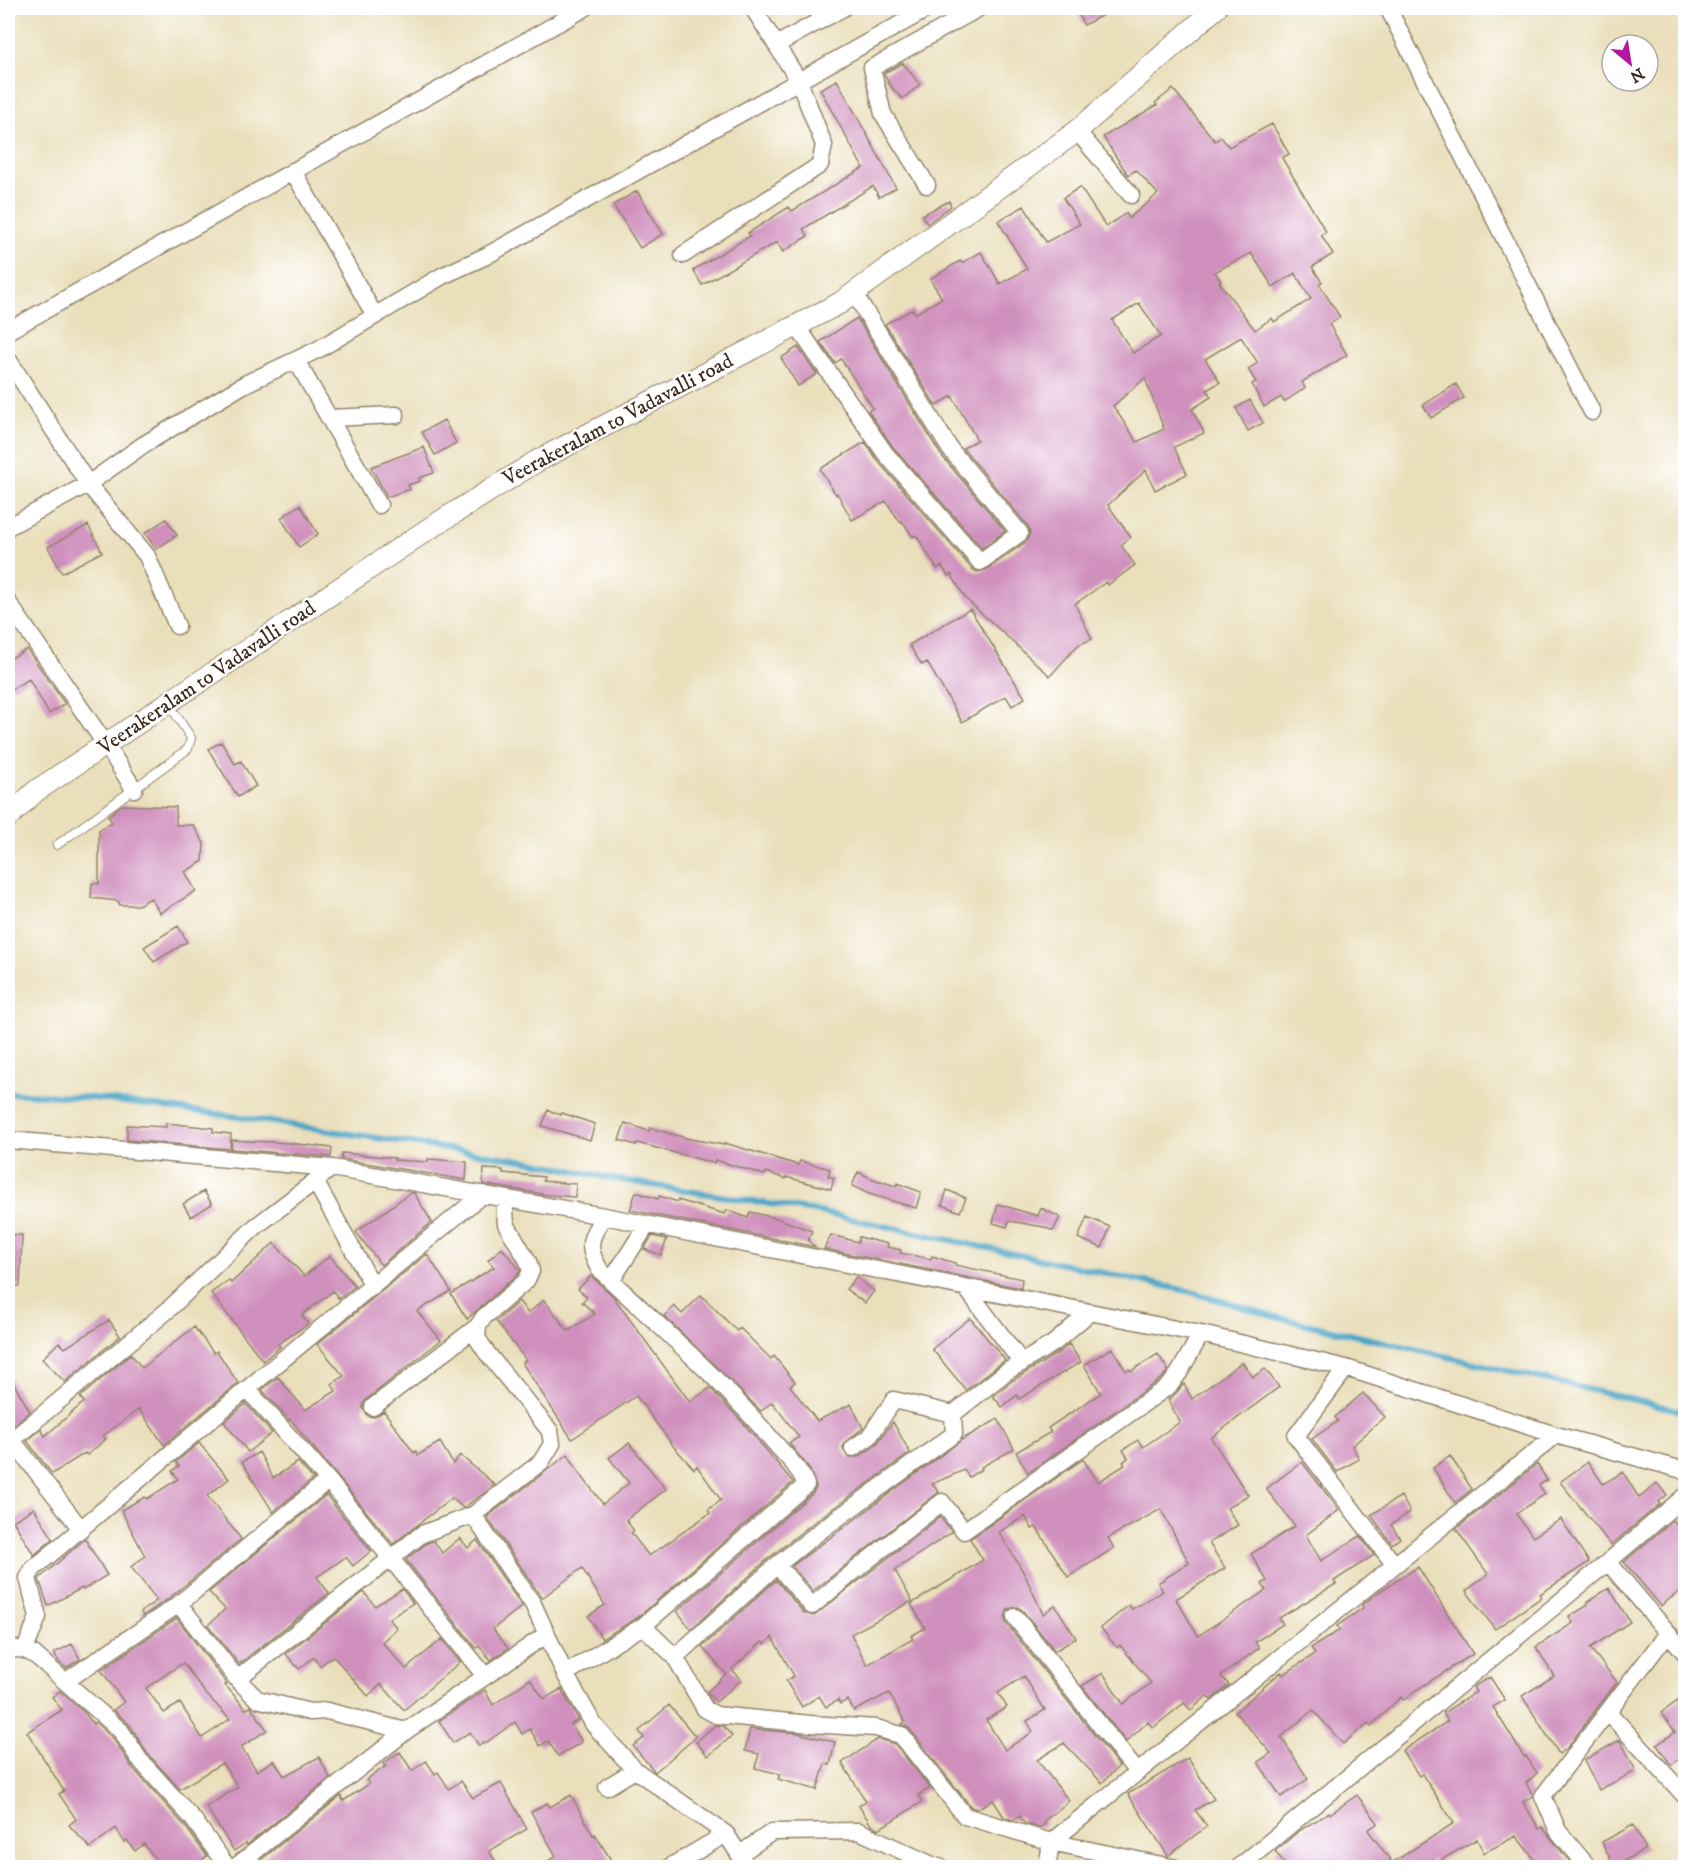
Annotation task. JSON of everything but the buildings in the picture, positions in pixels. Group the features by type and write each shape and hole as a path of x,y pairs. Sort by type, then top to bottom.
{"street":[{"path":"8,331 585,8"},
{"path":"683,255 820,165 824,145 799,81 753,8"},
{"path":"8,527 88,484 142,445 235,390 319,349 442,276 486,256 929,8"},
{"path":"927,184 883,114 872,68 979,8"},
{"name":"Veerakeralam to Vadavalli road","path":"8,817 36,791 426,530 537,461 854,293 1077,131 1216,8"},
{"path":"1388,8 1592,412"},
{"path":"776,45 837,9"},
{"path":"1077,131 1131,195"},
{"path":"293,171 375,316"},
{"path":"796,325 885,453 980,562 1020,533 950,449 854,293"},
{"path":"8,358 88,484 147,556 177,626"},
{"path":"296,360 379,505"},
{"path":"329,418 396,414"},
{"path":"8,602 134,789"},
{"path":"8,1140 332,1168 604,1216 1201,1334 1346,1368 1556,1435 1686,1471"},
{"path":"81,1529 12,1440 168,1310 255,1227 332,1168"},
{"path":"315,1181 373,1286"},
{"path":"25,1650 38,1617 28,1578 33,1569 483,1194"},
{"path":"373,1407 478,1326 484,1317 526,1281 531,1271 528,1261 506,1224 504,1199"},
{"path":"565,1674 643,1626 806,1485 791,1462 748,1411 703,1365 600,1270 593,1259 590,1246 593,1232 604,1216"},
{"path":"611,1281 647,1225"},
{"path":"966,1288 1022,1363"},
{"path":"953,1414 1006,1372 1054,1343 1090,1312"},
{"path":"237,1679 422,1534 473,1515 541,1462 552,1444 550,1431 487,1353 477,1338 478,1326"},
{"path":"777,1565 812,1606 942,1502 964,1531 1170,1385 1201,1334"},
{"path":"1346,1368 1296,1436 1394,1564"},
{"path":"247,1389 328,1480 485,1676"},
{"path":"853,1448 868,1437 894,1400 953,1414"},
{"path":"675,1657 777,1565 954,1434 953,1414"},
{"path":"1047,1868 1051,1842 1556,1435"},
{"path":"66,1682 179,1604 328,1480"},
{"path":"1238,1868 1686,1496"},
{"path":"473,1515 534,1604 565,1674 594,1725 635,1770 726,1834 744,1861 772,1832 859,1831 942,1868"},
{"path":"1608,1562 1686,1654"},
{"path":"179,1604 237,1679 257,1699 310,1712 327,1711 406,1731"},
{"path":"1015,1617 1137,1772"},
{"path":"643,1626 675,1657 705,1709 716,1715 811,1725 876,1728 901,1735 965,1816 1051,1842 1176,1868"},
{"path":"1588,1868 1558,1831 1544,1796 1668,1633"},
{"path":"234,1868 406,1731 547,1634"},
{"path":"8,1648 25,1650 35,1655 121,1731 139,1759 193,1819 228,1868"},
{"path":"1608,1712 1686,1797"},
{"path":"607,1786 635,1770"},
{"path":"668,1868 726,1834"}],"lane":[{"path":"57,845 188,749 192,743 189,734 169,703"}],"waterway":[{"path":"8,1093 93,1098 239,1117 528,1161 614,1179 814,1211 1188,1291 1276,1317 1686,1412"}]}
